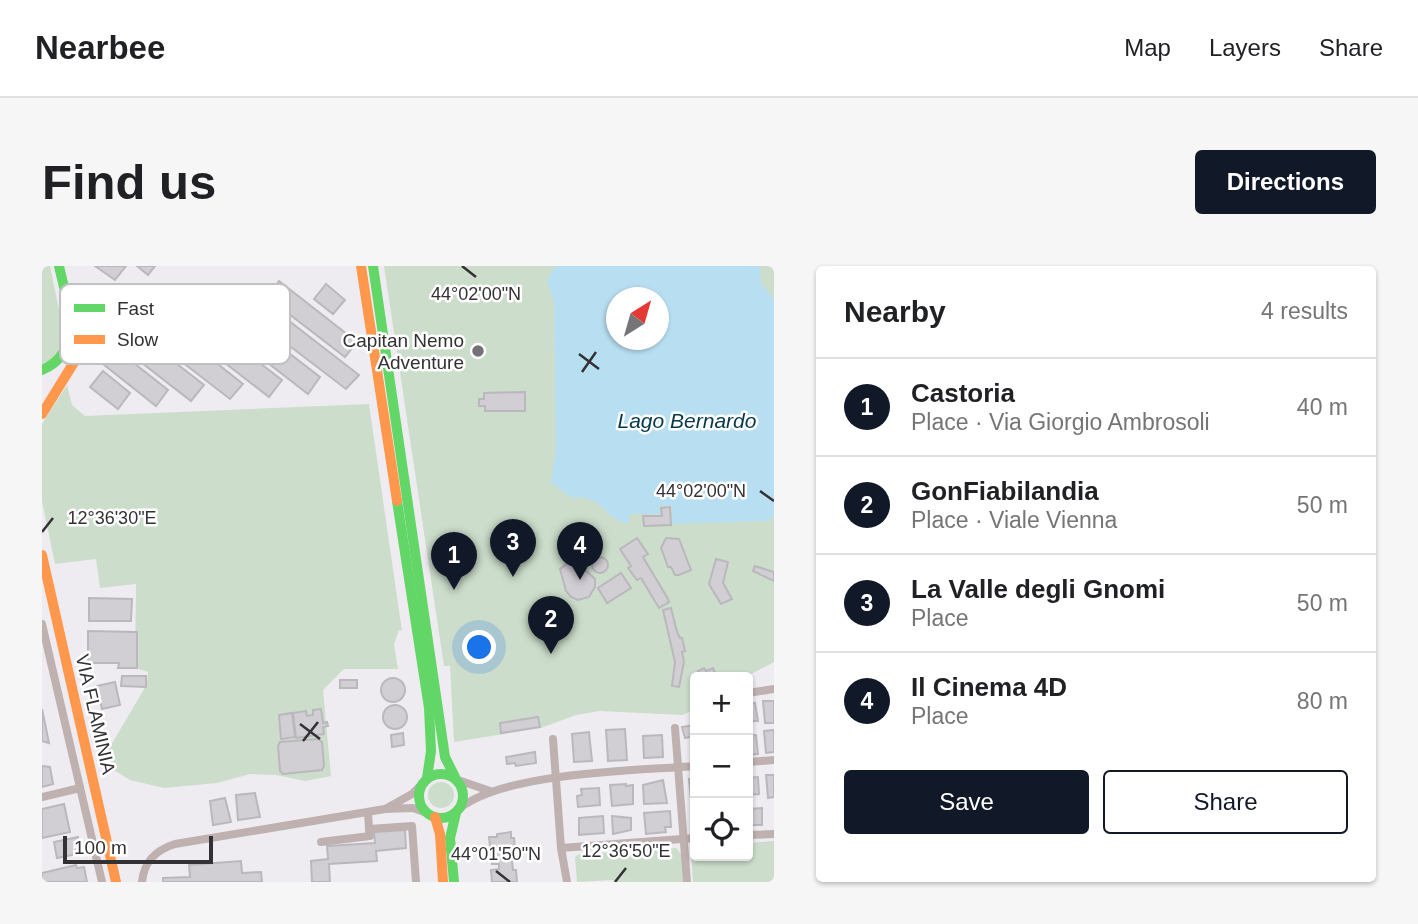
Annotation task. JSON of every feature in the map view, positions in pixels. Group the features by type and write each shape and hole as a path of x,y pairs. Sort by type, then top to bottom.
{"main road":[{"path":"59,266 62,284"},
{"path":"361,266 428,694 433,757 419,796 420,803 431,815 440,834 443,882"},
{"path":"373,266 445,757 464,791 452,822 450,837 454,882"},
{"path":"42,370 60,360"},
{"path":"42,414 73,364"},
{"name":"VIA FLAMINIA","path":"42,555 116,882"},
{"path":"425,781 441,773 456,779"},
{"path":"431,815 446,818 458,811"}],"street":[{"name":"VIA FLAMINIA","path":"42,624 102,882"},
{"path":"753,691 774,689"},
{"path":"675,728 687,882"},
{"path":"553,739 561,848 567,882"},
{"path":"753,762 774,760"},
{"path":"458,811 472,799 490,791 557,778 690,767"},
{"path":"456,779 490,791"},
{"path":"385,809 412,794 425,781"},
{"path":"42,797 80,788"},
{"path":"142,882 143,871 151,857 163,848 175,844 385,809 413,808 431,815"},
{"path":"321,842 370,836 368,812"},
{"path":"369,829 412,827 416,882"},
{"path":"753,835 774,834"},
{"path":"561,848 690,838"}],"green space":[{"path":"42,266 50,266 60,315 60,351 58,356 42,364"},
{"path":"384,266 774,266 774,662 753,673 690,672 690,712 683,715 600,711 576,715 541,728 454,742 450,666 444,666"},
{"path":"67,385 72,405 85,416 369,404 402,631 399,630 394,644 398,669 344,669 323,690 331,776 305,781 276,775 250,774 217,783 164,788 130,780 101,762 147,684 148,672 135,668 136,584 100,588 96,559 55,564 42,501 42,424"},
{"path":"441,782 450,786 454,795 450,804 441,808 432,804 428,795 432,786"},
{"path":"774,841 774,882 693,882 692,861 753,861 753,843"},
{"path":"676,848 681,854 683,882 577,882 575,857 579,854"}],"water":[{"name":"Lago Bernardo","path":"555,266 760,266 761,283 774,299 774,517 767,521 672,524 672,506 660,506 660,514 630,514 628,524 613,517 597,503 573,498 551,483 556,446 554,301 547,281"}],"building":[{"path":"95,266 126,266 115,280"},
{"path":"137,266 155,266 148,275"},
{"path":"326,284 345,300 333,314 314,299"},
{"path":"290,290 357,342 345,357 290,315"},
{"path":"290,322 359,375 346,389 290,346"},
{"path":"290,354 320,377 308,394 269,364 290,364"},
{"path":"103,364 135,364 168,390 156,406"},
{"path":"143,364 177,364 204,385 191,401"},
{"path":"185,364 218,364 243,384 230,399"},
{"path":"226,364 261,364 282,380 269,397"},
{"path":"103,371 130,393 118,409 90,387"},
{"path":"525,392 525,411 485,411 485,406 479,406 479,399 484,399 484,393"},
{"path":"670,507 671,525 644,526 643,516 662,516 661,508"},
{"path":"637,538 648,554 643,557 669,602 659,608 641,578 637,580 628,568 631,566 620,549"},
{"path":"666,538 679,539 691,570 675,575 671,567 668,567 661,548"},
{"path":"600,557 606,559 606,571 600,573 594,571 592,565 594,559"},
{"path":"581,559 584,569 595,579 595,587 589,597 578,600 566,591 560,569 569,562"},
{"path":"716,559 728,562 723,583 732,599 721,604 709,584"},
{"path":"755,566 774,572 774,581 753,571"},
{"path":"621,573 631,588 607,603 598,588"},
{"path":"89,598 132,599 131,621 89,621"},
{"path":"671,608 685,651 682,652 684,662 679,687 672,686 675,662 663,610"},
{"path":"88,631 137,632 137,668 118,668 119,663 88,663"},
{"path":"713,668 714,672 698,672"},
{"path":"122,676 146,676 146,687 121,686"},
{"path":"393,678 404,685 405,690 398,701 393,702 382,695 381,690 388,679"},
{"path":"340,680 357,680 357,688 340,688"},
{"path":"115,682 120,705 102,709 97,686"},
{"path":"763,701 774,701 774,723 765,723"},
{"path":"755,703 758,721 753,721"},
{"path":"395,705 406,712 407,717 400,728 395,729 384,722 383,717 390,706"},
{"path":"42,709 49,743 42,741"},
{"path":"321,709 323,723 327,722 328,726 323,727 324,734 296,738 293,713 306,711 307,716 313,715 313,710"},
{"path":"292,713 295,737 281,739 279,715"},
{"path":"538,717 540,727 501,733 500,723"},
{"path":"690,726 690,737 685,738 682,727"},
{"path":"625,729 627,760 608,761 606,730"},
{"path":"774,730 774,752 766,753 764,731"},
{"path":"589,732 592,761 574,762 572,734"},
{"path":"403,733 404,745 392,747 391,735"},
{"path":"662,735 663,757 644,758 643,736"},
{"path":"753,735 756,735 758,754 753,754"},
{"path":"318,739 322,742 322,770 283,774 280,771 280,742"},
{"path":"535,752 536,763 516,766 515,763 507,764 506,757"},
{"path":"42,766 50,767 53,784 42,787"},
{"path":"766,775 774,775 774,797 768,798"},
{"path":"758,777 759,794 753,795 753,778"},
{"path":"663,780 667,803 644,804 643,785"},
{"path":"610,785 633,785 633,804 612,806"},
{"path":"599,788 600,805 578,807 577,796 582,795 581,789"},
{"path":"255,793 260,817 238,820 236,795"},
{"path":"225,798 231,822 213,825 210,801"},
{"path":"64,804 70,832 42,838 42,809"},
{"path":"762,808 762,825 753,825 753,809"},
{"path":"670,811 671,827 665,827 666,832 646,834 644,813"},
{"path":"603,816 604,833 579,835 579,818"},
{"path":"612,816 631,818 631,830 613,834"},
{"path":"405,830 406,848 376,851 377,861 329,864 330,882 312,882 311,861 328,859 327,846 375,843 374,832"},
{"path":"511,832 516,860 512,861 513,870 516,870 517,882 492,882 491,870 499,869 499,864 492,864 489,837"},
{"path":"78,837 82,853 57,858 54,842"},
{"path":"241,861 242,873 261,872 262,882 163,882 163,878 190,877 189,865"},
{"path":"76,865 77,868 84,867 87,882 42,882 42,873"}],"traffic: fast":[{"path":"59,266 63,284"},
{"path":"373,266 445,757 455,777"},
{"path":"42,370 60,356"},
{"path":"397,501 429,708 431,751 427,778"},
{"path":"441,774 450,775 457,780 462,787 463,796 462,805 457,812 450,817 441,818 432,817 425,812 420,805 419,796 420,787 425,780 432,775 441,774"},
{"path":"454,882 450,838 456,813"}],"traffic: slow":[{"path":"361,266 397,501"},
{"path":"42,414 73,364"},
{"path":"42,555 116,882"},
{"path":"435,817 440,834 443,882"}],"place":[{"name":"Capitan Nemo Adventure","path":"478,351"},
{"name":"La Valle degli Gnomi","path":"513,577"},
{"name":"Il Cinema 4D","path":"580,580"},
{"name":"Castoria","path":"454,590"},
{"name":"GonFiabilandia","path":"551,654"}]}
